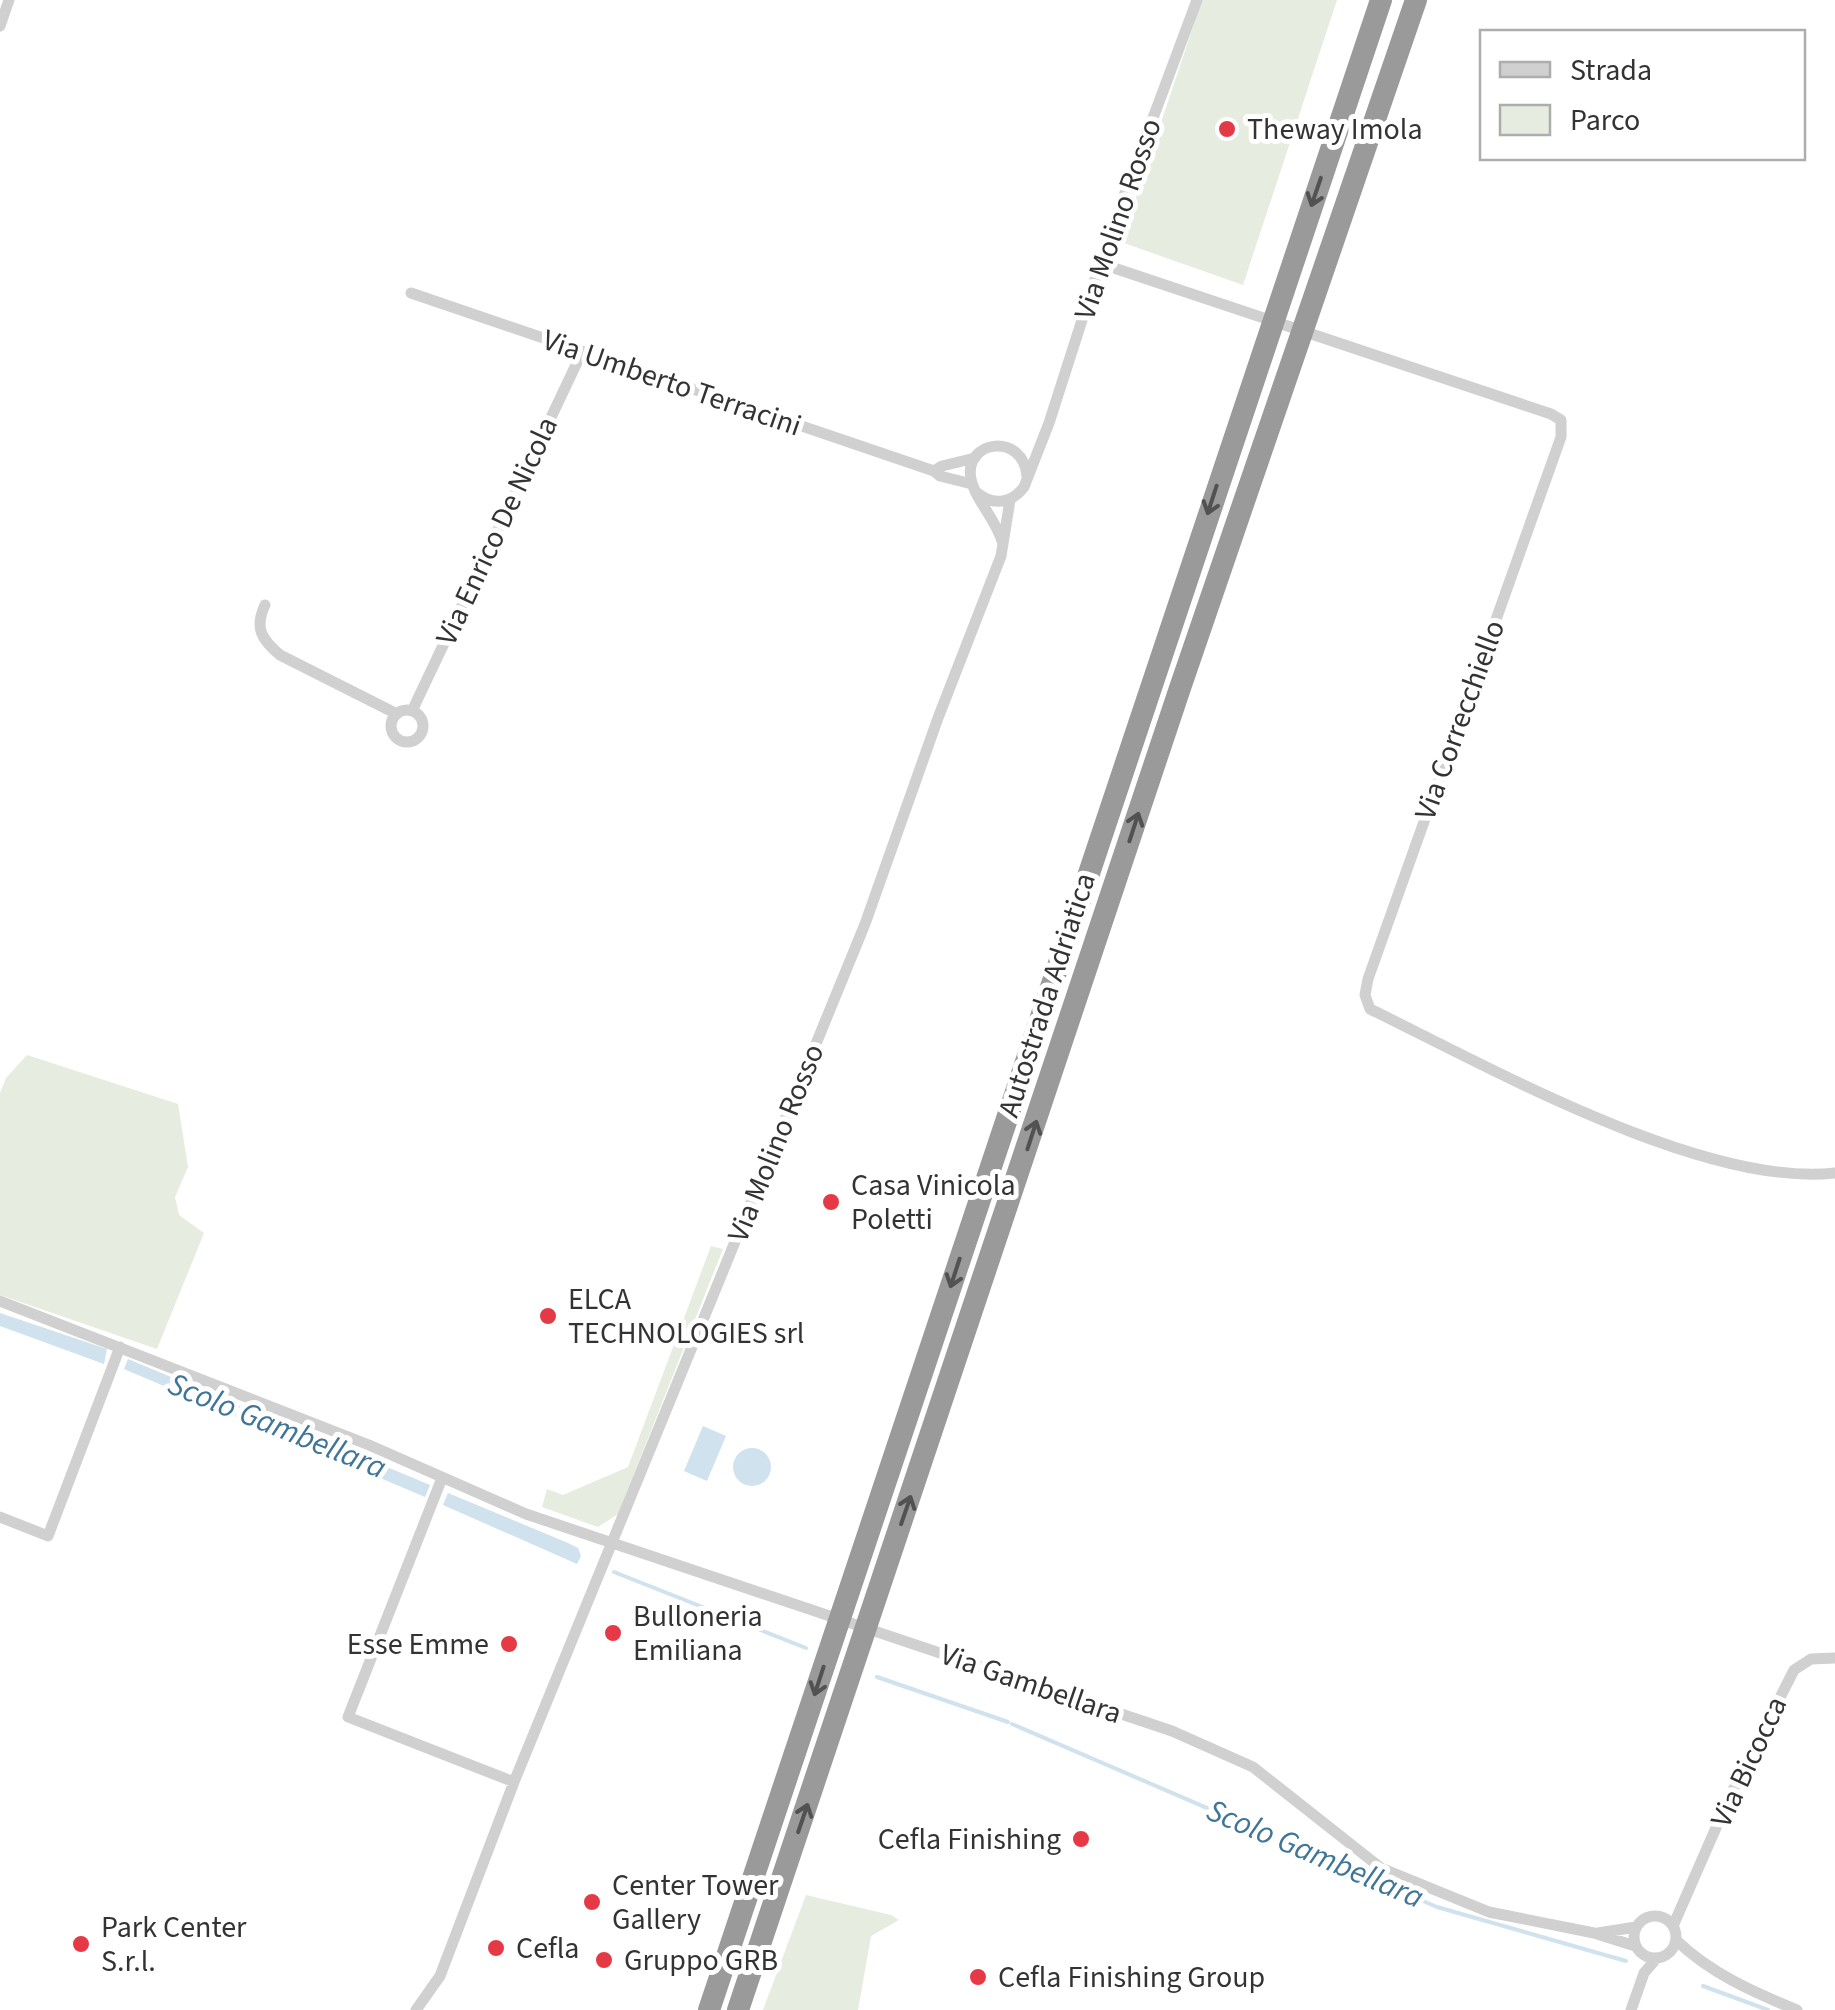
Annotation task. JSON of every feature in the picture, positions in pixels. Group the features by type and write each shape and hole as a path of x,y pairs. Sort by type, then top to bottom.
{"highway":[{"name":"Autostrada Adriatica","path":"709,2010 1381,0"},
{"name":"Autostrada Adriatica","path":"738,2010 1180,688 1416,0"}],"street":[{"path":"0,26 8,0"},
{"name":"Via Molino Rosso","path":"1026,478 1049,423 1100,263 1197,0"},
{"name":"Via Correcchiello","path":"1100,263 1561,420 1561,437 1368,978 1365,995 1370,1009 1555,1098 1634,1131 1726,1163 1806,1176 1835,1173"},
{"name":"Via Umberto Terracini","path":"411,293 974,488"},
{"name":"Via Enrico De Nicola","path":"265,605 259,618 264,642 280,655 397,714 391,726 394,736 402,741 419,736 420,716 412,711 582,352"},
{"path":"934,471 975,458 989,447 1021,447 1040,439"},
{"path":"974,488 991,502 1010,500 1024,487 1022,459 1008,447"},
{"path":"975,458 970,475 974,488 994,518 1003,544"},
{"name":"Via Molino Rosso","path":"416,2010 440,1976 514,1782 866,924 1003,544 1010,500"},
{"path":"397,714 412,711"},
{"name":"Via Gambellara","path":"0,1301 369,1445 526,1514 1172,1732 1253,1767 1381,1868 1489,1912 1594,1933 1638,1950"},
{"path":"0,1517 48,1536 120,1347"},
{"path":"442,1478 348,1718 514,1782"},
{"name":"Via Bicocca","path":"1672,1926 1794,1670 1811,1660 1835,1658"},
{"name":"Via Bicocca","path":"1659,1916 1685,1893"},
{"path":"1644,1973 1636,1927 1646,1918 1659,1916 1672,1926 1676,1940 1697,1960 1752,1992 1797,2010"},
{"name":"Via Gambellara","path":"1594,1933 1636,1927"},
{"path":"1630,2010 1644,1973 1656,1959 1669,1953 1676,1940"},
{"path":"1638,1950 1656,1959"},
{"path":"1669,1953 1697,1960"}],"green space":[{"name":"Theway Imola","path":"1202,0 1337,0 1243,285 1121,242"},
{"path":"27,1055 178,1104 188,1167 175,1197 179,1215 204,1233 157,1349 0,1295 0,1093 6,1078"},
{"path":"711,1246 723,1249 618,1514 598,1527 542,1507 547,1489 563,1495 628,1467"},
{"path":"806,1895 899,1920 871,1936 858,2010 763,2010"}],"water":[{"path":"0,1313 107,1349 104,1364 0,1326"},
{"path":"128,1359 430,1485 425,1497 124,1369"},
{"path":"703,1426 726,1436 707,1481 684,1471"},
{"path":"752,1448 765,1454 771,1467 765,1480 752,1486 739,1480 733,1467 739,1454"},
{"path":"448,1493 578,1548 581,1556 577,1564 443,1505"}],"waterway":[{"name":"Scolo Gambellara","path":"614,1572 806,1648"},
{"name":"Scolo Gambellara","path":"877,1677 1008,1722"},
{"name":"Scolo Gambellara","path":"1012,1724 1437,1907 1626,1961"},
{"name":"Scolo Gambellara","path":"1703,1986 1768,2010"}],"place":[{"name":"Theway Imola","path":"1227,129"},
{"name":"Casa Vinicola Poletti","path":"831,1202"},
{"name":"ELCA TECHNOLOGIES srl","path":"548,1316"},
{"name":"Bulloneria Emiliana","path":"613,1633"},
{"name":"Esse Emme","path":"509,1644"},
{"name":"Cefla Finishing","path":"1081,1839"},
{"name":"Center Tower Gallery","path":"592,1902"},
{"name":"Park Center S.r.l.","path":"81,1944"},
{"name":"Cefla","path":"496,1948"},
{"name":"Gruppo GRB","path":"604,1960"},
{"name":"Cefla Finishing Group","path":"978,1977"}]}
